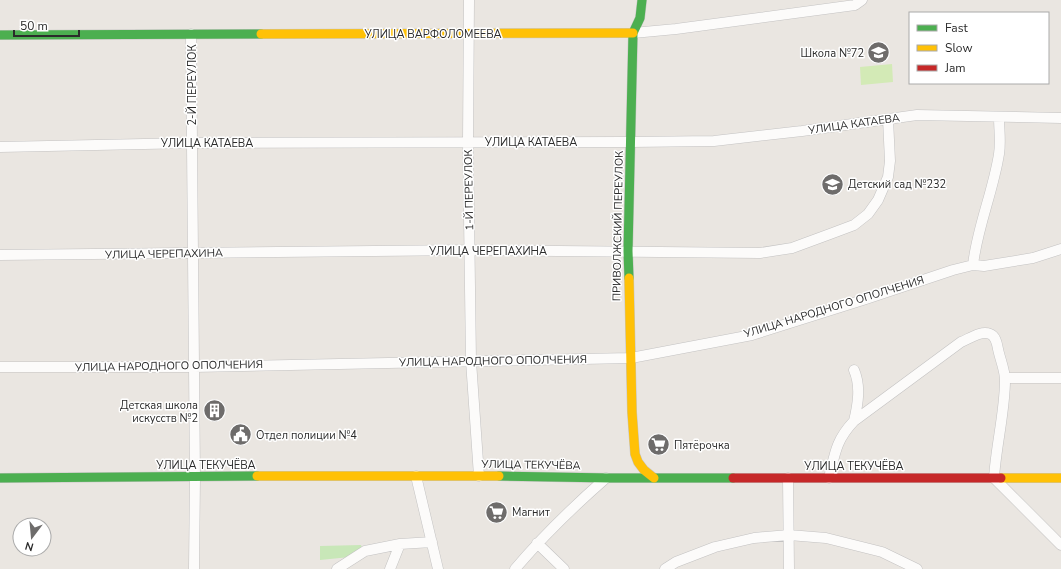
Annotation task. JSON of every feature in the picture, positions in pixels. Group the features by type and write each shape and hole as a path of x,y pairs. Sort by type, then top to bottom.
{"main road":[{"name":"ПРИВОЛЖСКИЙ ПЕРЕУЛОК","path":"642,0 640,18 633,33 628,251 631,358 631,461 638,462 644,470 654,478"},
{"name":"УЛИЦА ВАРФОЛОМЕЕВА","path":"0,35 633,33"},
{"path":"608,478 631,461"},
{"name":"УЛИЦА ТЕКУЧЁВА","path":"0,478 416,476 608,478 1061,478"}],"street":[{"name":"1-Й ПЕРЕУЛОК","path":"469,0 468,142 471,361 479,476"},
{"name":"УЛИЦА ВАРФОЛОМЕЕВА","path":"633,33 676,29 855,5 862,0"},
{"name":"2-Й ПЕРЕУЛОК","path":"191,34 195,477 194,569"},
{"name":"УЛИЦА КАТАЕВА","path":"0,147 192,143 631,142 714,140 802,131 917,115 1061,118"},
{"path":"973,265 999,153 999,117"},
{"name":"УЛИЦА ЧЕРЕПАХИНА","path":"0,255 470,250 628,251 642,253 760,253 792,248 854,225 868,214 878,200 888,177 890,161 888,119"},
{"name":"УЛИЦА НАРОДНОГО ОПОЛЧЕНИЯ","path":"0,368 194,367 631,358 752,335 953,270 973,265 984,266 1033,258 1061,249"},
{"path":"829,478 837,445 844,432 854,421 961,342 981,333 990,334 994,337 997,343 1005,378 1002,417 995,461 994,478 1061,545"},
{"path":"854,370 858,378 858,390 854,421"},
{"path":"1005,378 1061,378"},
{"path":"416,476 438,569"},
{"path":"515,569 573,507 608,478"},
{"path":"788,478 789,569"},
{"path":"665,569 676,562 714,547 754,538 788,535 826,538 882,552 917,569"},
{"path":"337,569 365,551 400,544 432,542"},
{"path":"538,543 564,569"},
{"path":"390,569 400,544"}],"green space":[{"path":"892,64 893,82 861,85 860,67"},
{"path":"361,545 362,548 350,557 320,560 320,546"}],"traffic: fast":[{"path":"629,278 628,251 633,33 640,18 642,0"},
{"path":"0,35 261,34"},
{"path":"0,478 257,476"},
{"path":"499,476 733,478"}],"traffic: slow":[{"path":"261,34 633,33"},
{"path":"629,278 632,412 635,454 638,462 644,470 654,478"},
{"path":"257,476 499,476"},
{"path":"1001,478 1061,478"}],"traffic: jam":[{"path":"733,478 1001,478"}],"place":[{"name":"Школа №72","path":"879,53"},
{"name":"Детский сад №232","path":"832,184"},
{"name":"Детская школа искусств №2","path":"214,411"},
{"name":"Отдел полиции №4","path":"240,435"},
{"name":"Пятёрочка","path":"659,445"},
{"name":"Магнит","path":"497,512"}]}
